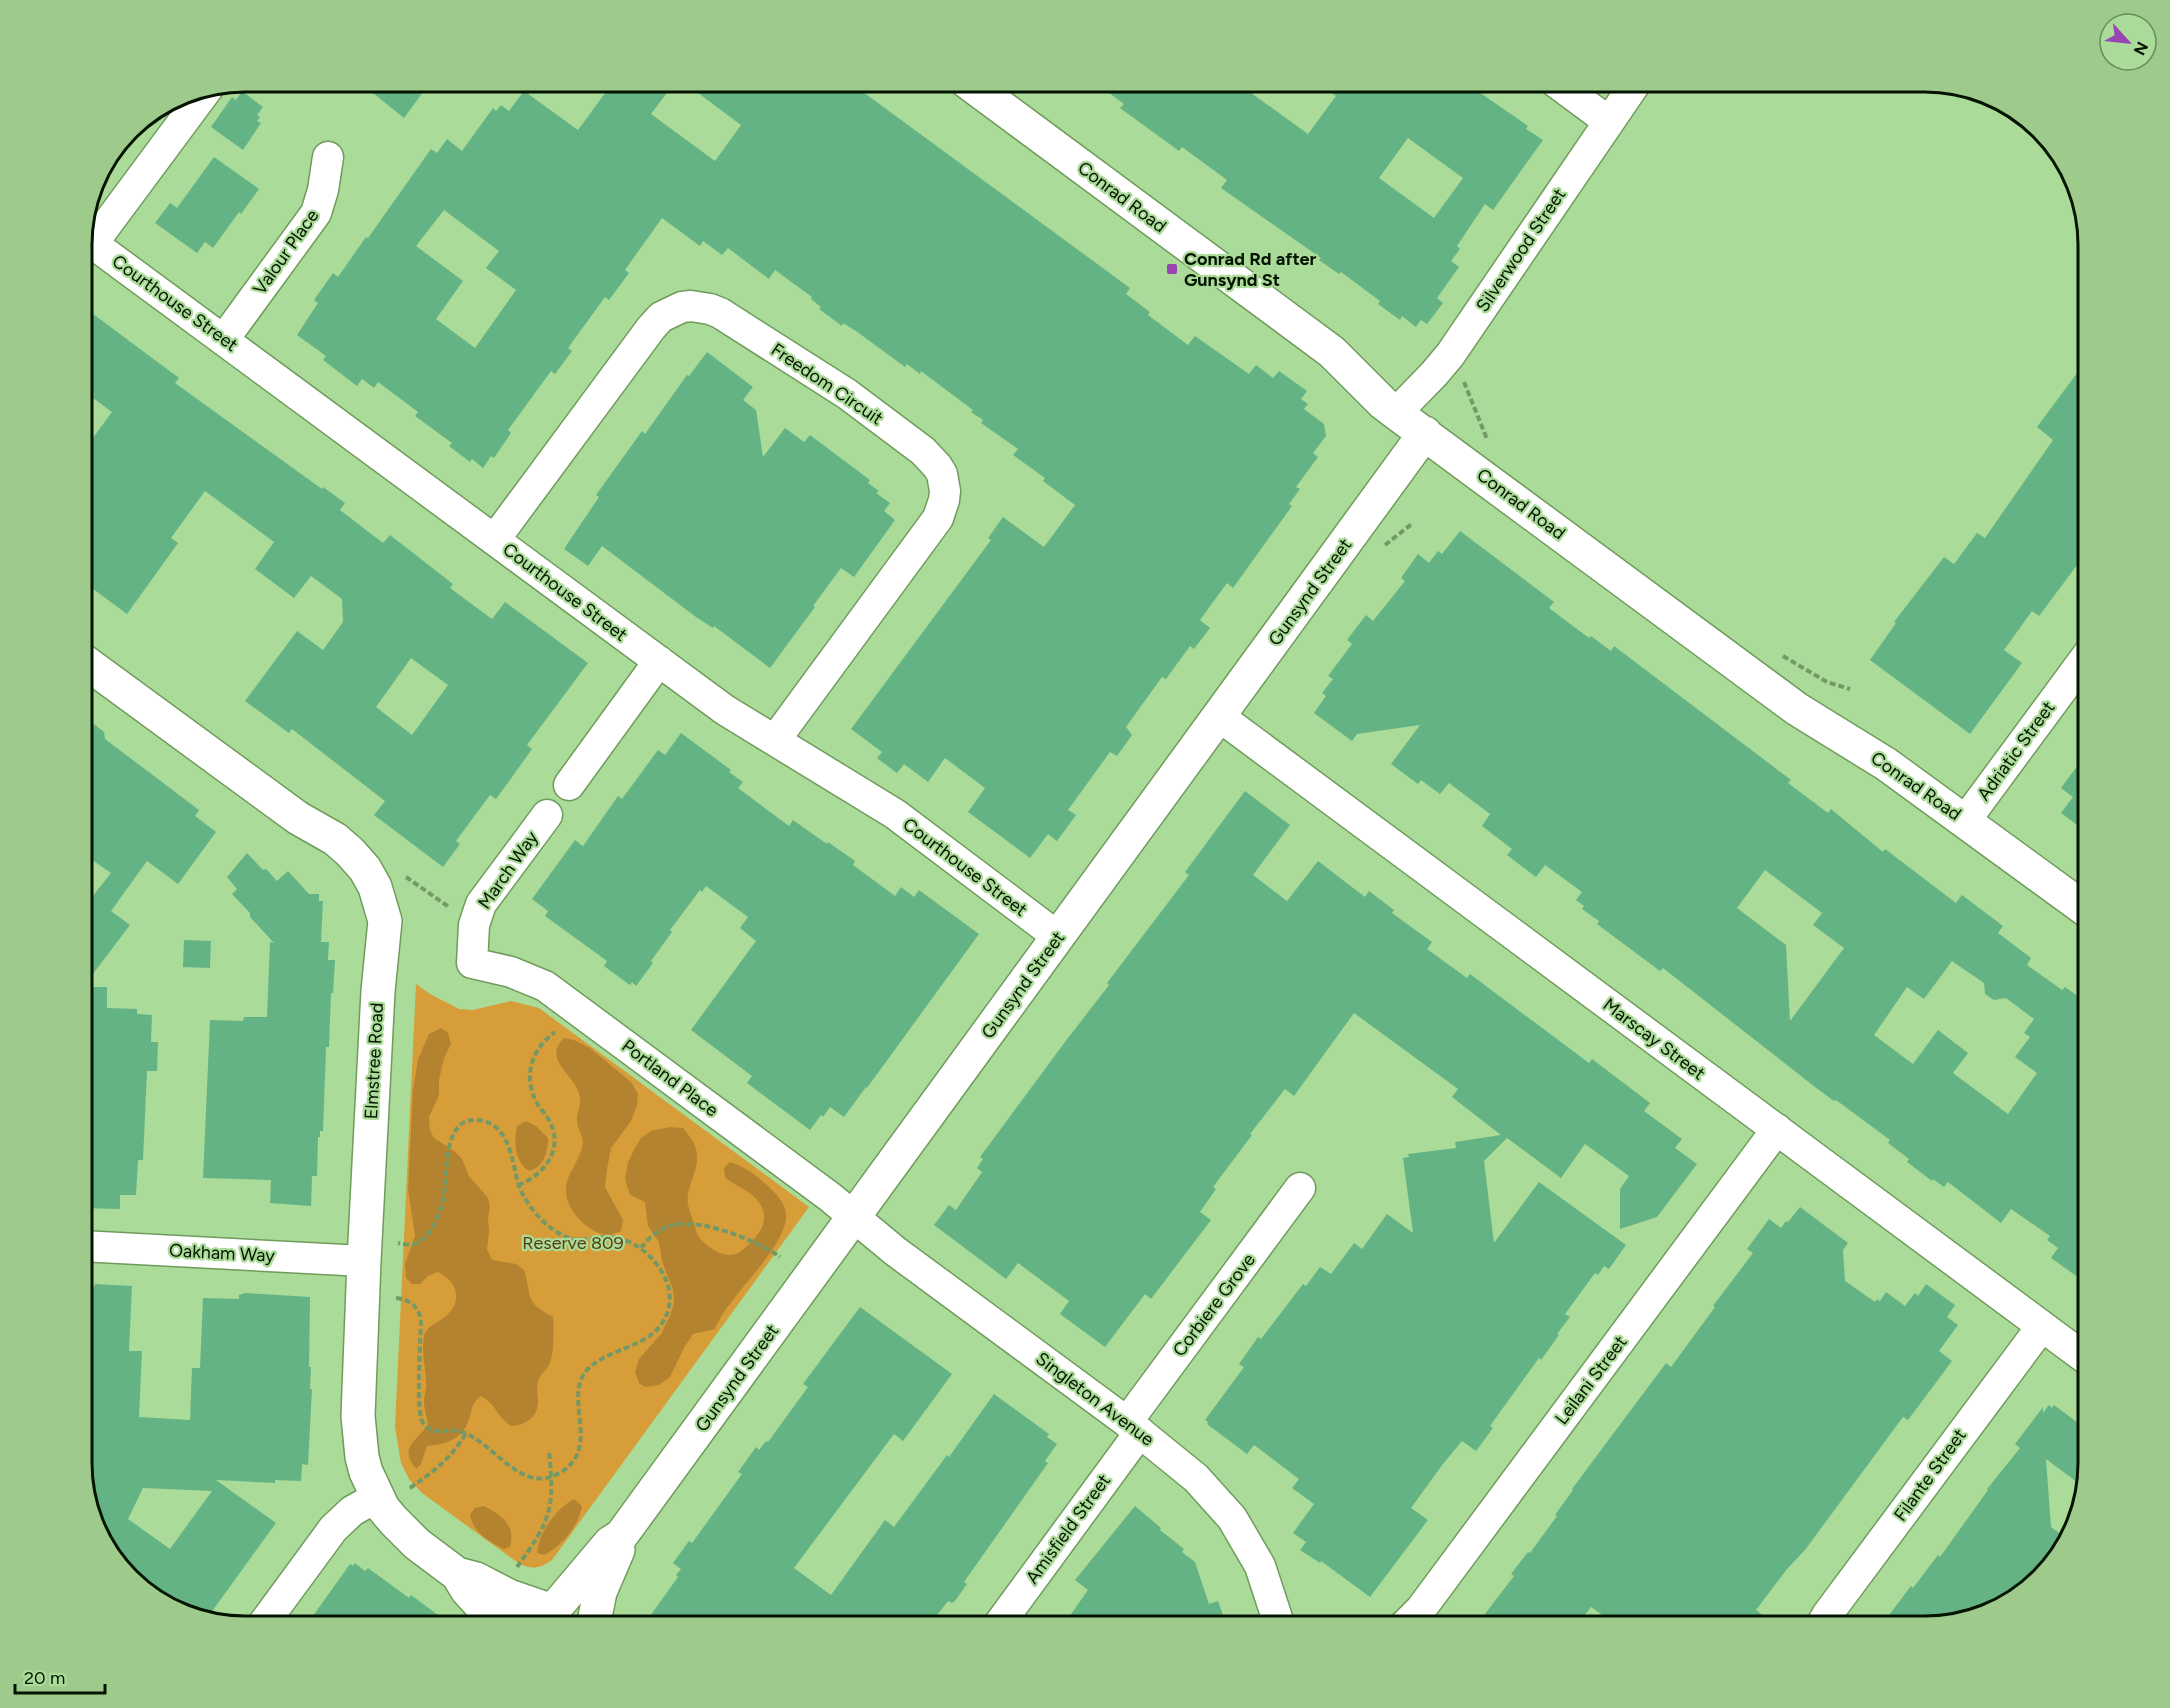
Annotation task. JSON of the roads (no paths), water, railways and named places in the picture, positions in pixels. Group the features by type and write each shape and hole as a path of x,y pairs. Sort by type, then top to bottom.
{"street":[{"name":"Conrad Road","path":"981,92 1332,352 1396,413 1797,708 1886,764 2078,904"},
{"path":"1569,92 1608,121"},
{"name":"Silverwood Street","path":"1396,413 1450,355 1629,92"},
{"path":"92,233 200,99"},
{"name":"Valour Place","path":"224,339 316,213 323,190 328,157"},
{"name":"Courthouse Street","path":"92,243 725,710 924,834 1058,936"},
{"name":"Freedom Circuit","path":"495,539 651,328 670,311 691,306 720,313 847,394 923,452 937,466 944,483 944,500 938,518 775,740"},
{"name":"Gunsynd Street","path":"540,1614 610,1543 621,1536 1425,433"},
{"path":"569,785 659,661"},
{"name":"Elmstree Road","path":"92,667 298,818 335,839 365,868 375,887 385,921 378,991 364,1261 358,1416 362,1457 377,1497 393,1520 405,1533 457,1574 467,1590 491,1616"},
{"name":"Adriatic Street","path":"1965,821 2078,668"},
{"name":"Marscay Street","path":"1220,717 2078,1352"},
{"name":"March Way","path":"472,963 474,925 481,904 547,815"},
{"name":"Portland Place","path":"472,963 511,972 545,986 855,1217"},
{"name":"Leilani Street","path":"1414,1616 1777,1129"},
{"name":"Corbiere Grove","path":"1134,1427 1300,1188"},
{"name":"Singleton Avenue","path":"855,1217 896,1251 1134,1427 1196,1478 1232,1518 1260,1566 1276,1616"},
{"name":"Oakham Way","path":"92,1247 364,1261"},
{"name":"Filante Street","path":"1826,1616 2042,1326"},
{"name":"Amisfield Street","path":"1005,1616 1134,1427"},
{"path":"269,1616 333,1529 352,1511 377,1497"},
{"name":"Gunsynd Street","path":"594,1616 600,1592 619,1549 621,1536"},
{"name":"Elmstree Road","path":"457,1574 476,1579 540,1614 568,1609 579,1616"}],"place":[{"name":"Conrad Rd after Gunsynd St","path":"1172,269"}],"park label":[{"name":"Reserve 809","path":"573,1243"}]}
